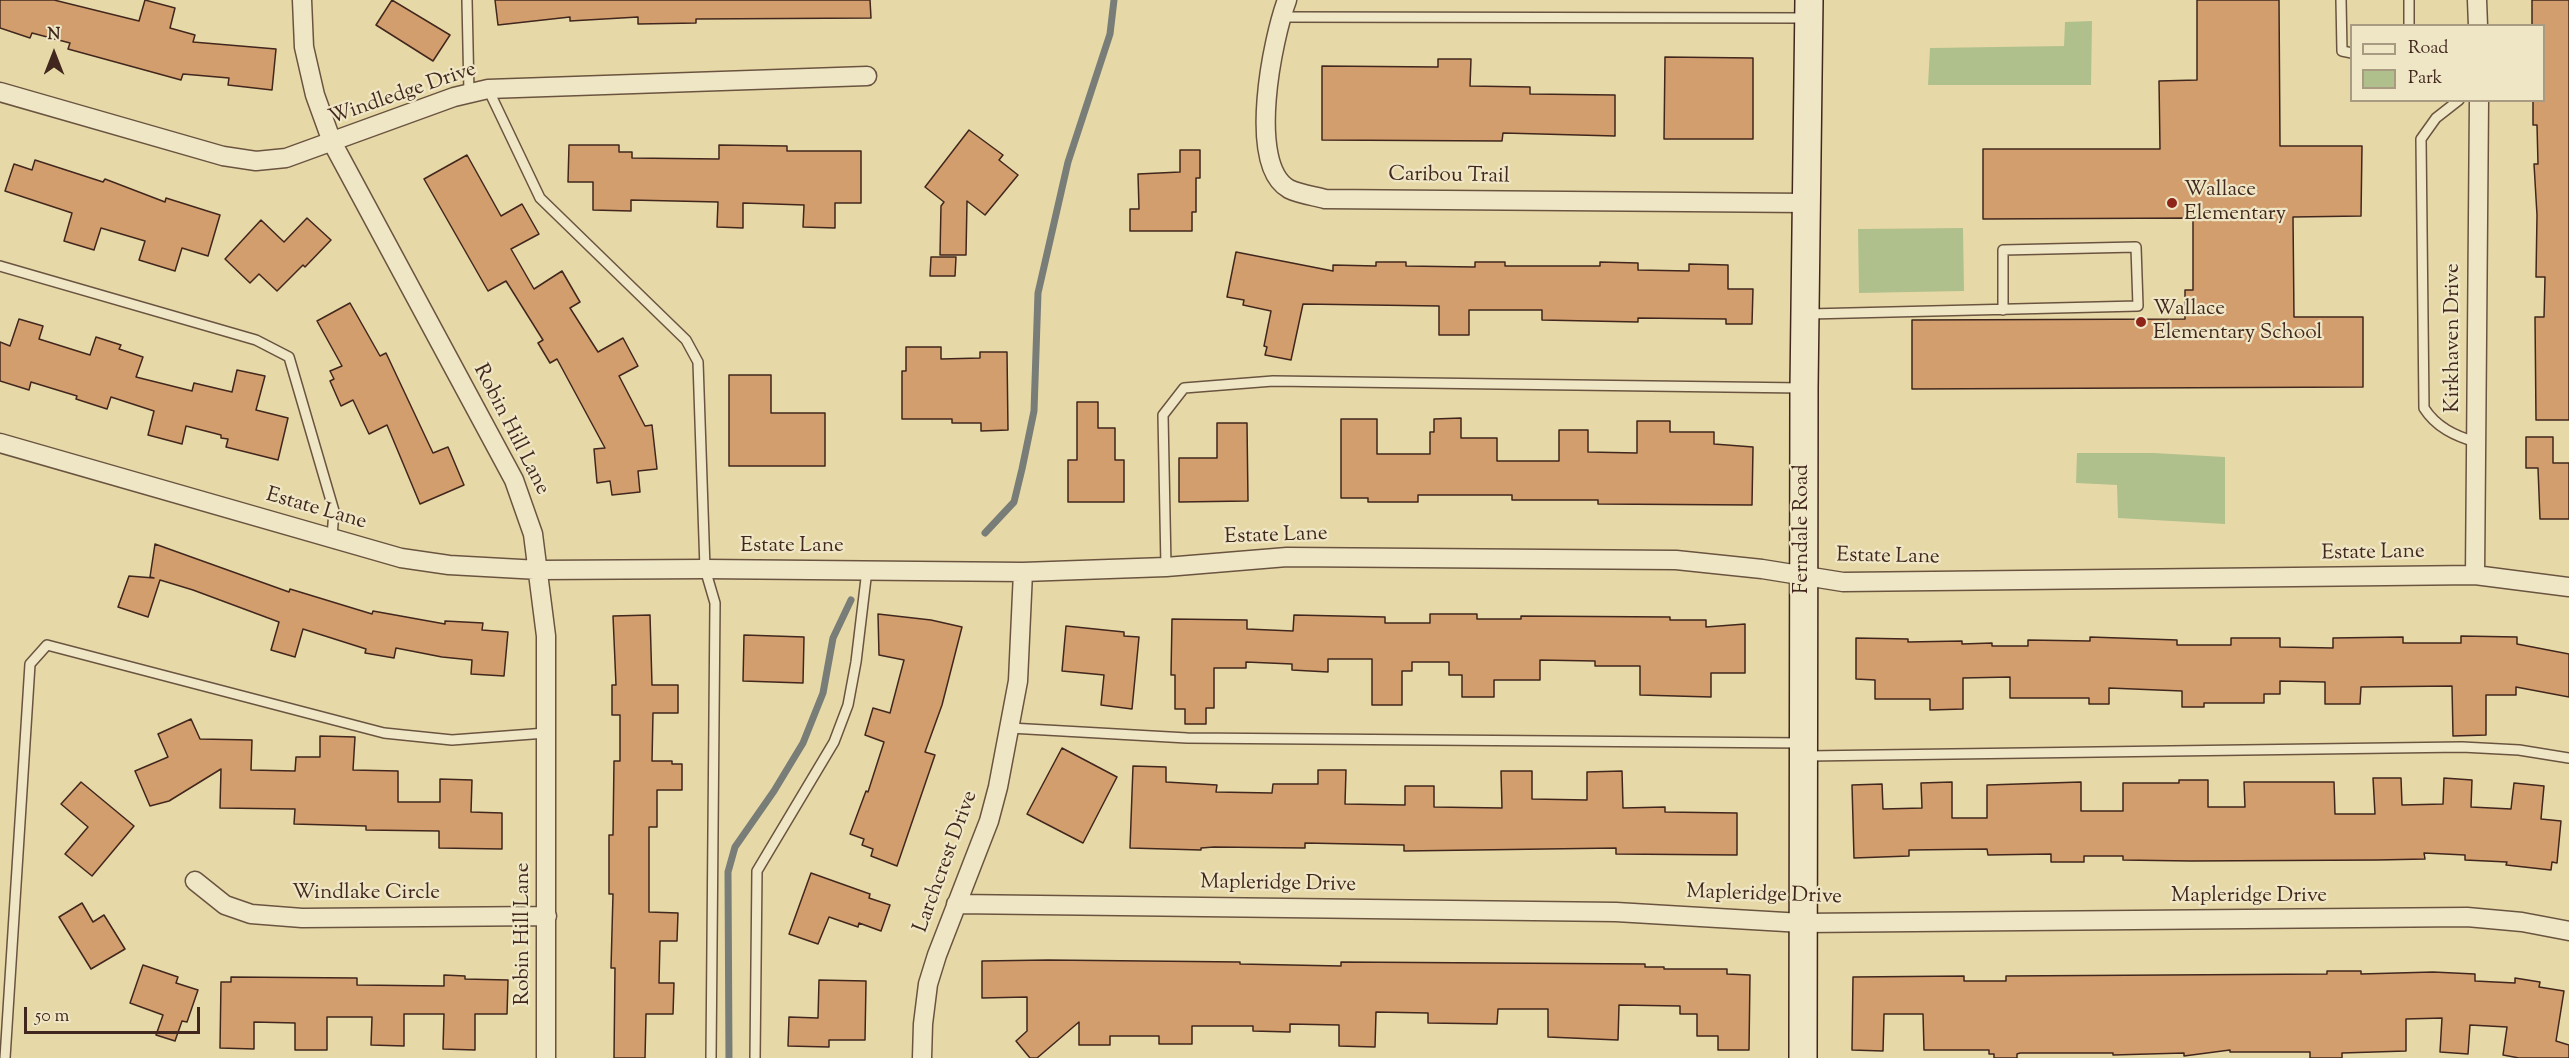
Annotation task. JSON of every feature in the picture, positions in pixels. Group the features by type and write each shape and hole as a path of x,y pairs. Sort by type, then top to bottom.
{"street":[{"name":"Robin Hill Lane","path":"302,0 304,47 315,95 332,142 514,480 533,534 546,636 546,1058"},
{"name":"Caribou Trail","path":"1287,0 1281,17 1266,104 1266,152 1275,171 1288,188 1325,199 1808,203"},
{"path":"2477,0 2478,24"},
{"name":"Ferndale Road","path":"1803,1058 1804,388 1809,9"},
{"name":"Windledge Drive","path":"0,92 223,156 256,161 286,158 488,88 867,76"},
{"name":"Kirkhaven Drive","path":"2475,575 2479,102"},
{"name":"Estate Lane","path":"0,443 401,558 449,565 539,570 1023,572 1166,567 1287,557 1676,560 1762,568 1844,582 2475,575 2569,587"},
{"name":"Larchcrest Drive","path":"922,1058 922,1024 928,984 956,904 989,821 1010,728 1017,681 1023,572"},
{"name":"Windlake Circle","path":"195,881 225,904 251,914 302,918 547,916"},
{"name":"Mapleridge Drive","path":"956,904 1616,912 1802,923 2467,917 2522,922 2569,931"}],"lane":[{"path":"466,0 469,93"},
{"path":"2341,0 2342,51 2350,53"},
{"path":"2409,0 2409,24"},
{"path":"1281,17 1809,9"},
{"path":"488,88 540,198 686,340 698,362 705,569 715,603 711,1058"},
{"path":"2456,102 2436,118 2421,139 2424,408 2432,421 2459,437 2476,442"},
{"path":"1806,314 2003,310 2138,306 2136,247 2003,250 2003,310"},
{"path":"0,266 256,340 289,357 334,512 332,537"},
{"path":"1166,567 1163,415 1184,388 1273,381 1804,388"},
{"path":"755,1058 757,871 834,742 848,705 856,662 867,570"},
{"path":"5,1058 30,664 47,645 384,733 452,740 546,733"},
{"path":"1010,728 1187,738 1804,750 2462,747 2519,750 2569,758"}],"green space":[{"path":"2092,21 2091,85 1928,85 1930,48 2064,46 2065,22"},
{"path":"1963,228 1964,291 1859,293 1858,229"},
{"path":"2077,453 2154,453 2225,457 2225,524 2118,518 2117,485 2076,483"}],"building":[{"path":"0,0 54,0 139,21 145,0 175,8 170,28 195,35 193,42 276,49 272,90 228,85 229,78 183,74 181,80 68,49 70,43 32,33 30,38 0,28"},
{"path":"392,0 450,35 433,61 376,25"},
{"path":"495,0 870,0 871,18 696,19 696,23 638,24 638,17 570,21 570,17 498,25"},
{"name":"Wallace Elementary","path":"2197,0 2279,0 2280,146 2362,146 2361,216 2293,217 2294,317 2363,317 2363,387 1912,389 1912,320 2185,319 2185,290 2193,290 2193,218 1983,219 1983,149 2160,149 2159,81 2197,80"},
{"path":"2532,0 2569,0 2569,420 2536,420 2535,317 2544,317 2545,277 2536,277 2537,215 2534,164 2538,164 2537,125 2533,125 2533,102 2545,102 2545,24 2532,24"},
{"path":"1665,57 1753,58 1753,139 1664,139"},
{"path":"1438,59 1471,59 1470,86 1530,87 1530,94 1615,95 1615,136 1503,133 1502,141 1322,140 1322,66 1438,67"},
{"path":"969,130 1003,155 999,160 1018,175 985,215 967,201 966,255 940,255 941,206 944,202 925,187"},
{"path":"569,145 619,145 619,152 632,152 632,158 719,159 719,145 787,146 787,151 861,151 861,203 835,203 835,228 803,227 804,205 743,203 743,228 717,227 718,202 631,200 631,211 593,210 593,182 568,182"},
{"path":"1180,150 1200,150 1200,178 1196,178 1196,212 1192,212 1192,231 1130,231 1130,209 1139,209 1138,174 1180,172"},
{"path":"467,155 501,216 522,204 539,234 511,249 534,289 562,271 580,302 570,308 598,352 623,338 638,366 619,376 645,426 652,425 657,469 638,471 640,492 612,495 610,481 597,483 594,449 605,448 557,359 550,363 538,343 543,340 506,281 488,291 424,179"},
{"path":"35,160 103,182 105,179 165,202 166,198 220,215 208,256 182,248 175,271 139,260 145,241 101,228 94,250 64,241 72,213 5,191 14,164 32,170"},
{"path":"307,218 331,240 277,291 259,274 250,283 225,259 261,220 284,242"},
{"path":"1236,252 1333,271 1333,265 1376,266 1376,262 1406,262 1406,266 1475,267 1475,262 1505,262 1505,266 1600,266 1600,262 1638,263 1638,270 1689,271 1689,264 1728,265 1728,289 1753,289 1752,324 1726,324 1726,319 1638,318 1638,322 1542,320 1542,310 1469,310 1469,335 1439,335 1439,306 1303,304 1291,360 1265,355 1267,347 1264,346 1271,311 1243,305 1244,300 1227,297"},
{"path":"931,257 956,257 955,276 930,276"},
{"path":"350,303 380,356 386,353 433,453 448,447 464,485 420,504 387,425 369,434 353,400 341,406 330,381 334,379 330,371 342,366 317,321"},
{"path":"19,319 43,326 39,339 90,355 96,337 121,345 119,349 143,357 136,377 192,391 194,383 232,392 237,370 265,376 256,410 288,418 278,460 226,447 228,439 221,438 221,435 186,426 182,444 148,435 154,411 111,397 107,409 76,399 77,396 31,382 29,390 0,381 0,342 10,346"},
{"path":"906,347 941,347 941,359 980,358 980,352 1007,352 1008,430 981,431 981,423 952,423 952,419 902,419 902,371 906,371"},
{"path":"729,375 771,375 771,413 825,413 825,466 729,466"},
{"path":"1077,402 1098,402 1098,428 1115,428 1115,460 1124,460 1124,502 1068,502 1068,460 1077,460"},
{"path":"1461,418 1461,438 1497,438 1497,461 1559,461 1559,430 1588,430 1588,452 1637,453 1637,421 1670,421 1670,432 1714,432 1714,444 1753,447 1752,505 1598,504 1598,500 1512,500 1512,495 1418,495 1418,502 1368,502 1368,498 1341,498 1341,419 1377,419 1377,454 1430,454 1430,432 1434,432 1434,419"},
{"path":"1217,423 1247,423 1248,501 1179,502 1179,458 1217,458"},
{"path":"2526,437 2553,437 2553,463 2569,463 2569,519 2540,519 2538,468 2526,468"},
{"path":"155,544 289,592 290,589 372,614 373,611 445,624 445,621 483,623 482,630 508,632 504,676 471,674 472,660 396,648 394,658 365,653 366,649 303,629 295,657 271,650 279,622 160,580 148,617 118,607 129,576 154,578 150,577"},
{"path":"878,614 931,620 962,627 942,705 925,752 935,755 897,866 871,856 873,849 862,845 864,839 850,834 866,791 868,792 884,742 865,735 873,708 890,713 904,660 879,655"},
{"path":"1430,614 1477,614 1477,619 1521,619 1521,616 1670,617 1670,620 1706,620 1706,627 1745,624 1745,673 1711,673 1711,697 1640,695 1640,666 1595,666 1595,661 1540,660 1540,680 1494,680 1494,697 1462,697 1462,675 1449,675 1449,662 1412,662 1412,671 1402,671 1402,705 1372,705 1372,659 1328,659 1328,672 1292,670 1292,664 1246,662 1246,668 1214,668 1214,708 1206,708 1206,724 1185,724 1185,709 1175,709 1175,675 1171,675 1172,619 1247,620 1247,629 1293,631 1294,615 1385,617 1385,623 1430,623"},
{"path":"650,615 652,685 678,685 678,713 653,713 652,761 672,761 672,764 682,764 682,790 657,790 657,827 649,827 649,912 678,913 677,941 660,941 659,983 674,983 673,1014 646,1014 645,1058 614,1058 615,968 611,968 613,894 609,894 609,835 613,835 614,761 620,761 620,715 612,715 612,685 616,685 613,616"},
{"path":"1066,626 1124,632 1124,636 1139,637 1132,709 1101,705 1104,675 1062,671"},
{"path":"744,635 804,637 803,683 743,681"},
{"path":"2461,636 2517,637 2517,644 2569,654 2569,697 2516,687 2516,695 2486,695 2486,735 2453,736 2452,686 2361,687 2360,704 2325,704 2325,682 2280,681 2280,694 2264,694 2264,703 2204,703 2204,707 2182,707 2182,691 2109,688 2109,704 2089,704 2089,698 2010,698 2010,677 1963,678 1963,709 1930,710 1930,699 1875,699 1875,680 1856,679 1856,638 1908,639 1908,642 1962,641 1962,644 1992,643 1992,646 2028,646 2028,640 2090,641 2090,637 2177,640 2177,645 2231,645 2231,638 2280,638 2280,647 2333,648 2333,638 2403,637 2403,643 2461,643"},
{"path":"191,719 200,739 252,740 251,770 295,771 296,757 320,757 320,736 355,737 353,770 398,771 398,802 440,802 440,779 472,780 471,812 502,813 502,849 439,848 439,831 366,830 366,826 294,824 295,809 220,808 221,769 169,801 150,806 135,771 168,757 158,734"},
{"path":"1062,748 1117,777 1083,843 1027,814"},
{"path":"1133,766 1166,767 1166,782 1217,785 1216,792 1272,793 1273,784 1318,784 1318,770 1346,770 1345,804 1405,805 1405,786 1434,786 1434,807 1502,808 1501,771 1532,771 1532,799 1587,800 1587,772 1622,771 1623,808 1665,807 1665,812 1737,813 1737,855 1616,854 1616,848 1404,851 1404,845 1305,843 1305,848 1214,847 1201,848 1201,850 1130,848"},
{"path":"2373,778 2401,778 2402,805 2443,804 2444,778 2472,780 2471,807 2511,809 2514,783 2544,786 2541,819 2561,821 2557,863 2552,862 2551,870 2506,865 2507,862 2465,860 2465,855 2424,853 2425,859 2191,861 2123,860 2123,856 2084,856 2084,862 2051,862 2051,854 1988,855 1987,849 1909,850 1909,856 1854,858 1852,785 1882,784 1883,809 1922,808 1921,783 1952,782 1952,818 1987,818 1987,785 2081,782 2081,811 2123,811 2123,783 2179,783 2179,780 2208,780 2208,807 2245,807 2244,782 2334,782 2335,814 2375,814"},
{"path":"81,782 134,826 92,876 65,854 88,827 61,804"},
{"path":"811,873 870,894 869,898 890,905 881,931 859,923 858,927 829,917 818,944 789,934"},
{"path":"82,903 93,922 104,915 125,949 91,969 59,917"},
{"path":"982,961 1240,962 1240,964 1341,966 1341,962 1645,964 1645,967 1664,967 1664,969 1727,969 1727,974 1750,975 1749,1050 1718,1050 1718,1036 1697,1036 1697,1014 1680,1014 1680,1006 1619,1005 1618,1040 1548,1037 1548,1009 1498,1009 1497,1024 1428,1023 1428,1013 1376,1012 1375,1047 1339,1046 1339,1025 1290,1024 1290,1032 1253,1031 1253,1026 1192,1026 1192,1044 1159,1044 1159,1036 1110,1036 1110,1045 1079,1045 1079,1022 1037,1058 1030,1058 1016,1041 1027,1031 1027,997 982,998"},
{"path":"143,965 178,977 176,983 198,990 187,1022 182,1021 175,1041 156,1035 163,1015 130,1003"},
{"path":"2327,971 2361,971 2361,974 2433,972 2475,974 2475,981 2515,983 2515,978 2540,982 2539,987 2564,991 2556,1041 2569,1045 2569,1058 2519,1058 2503,1055 2507,1027 2470,1025 2468,1054 2440,1052 2442,1018 2406,1019 2406,1051 2342,1053 2342,1058 2310,1058 2310,1052 2230,1052 2230,1050 2184,1056 2184,1053 2113,1055 2113,1053 2020,1053 2017,1054 2017,1058 1994,1058 1994,1054 1989,1054 1989,1050 1924,1050 1923,1014 1884,1014 1883,1051 1852,1050 1853,977 1964,976 1964,981 2006,981 2006,976 2327,974"},
{"path":"444,975 465,976 465,979 508,980 507,1014 475,1014 475,1050 443,1049 444,1014 404,1014 404,1046 371,1045 372,1017 327,1017 327,1050 295,1050 295,1023 254,1022 254,1049 220,1048 221,982 231,982 231,977 357,978 357,985 444,986"},
{"path":"819,980 866,981 865,1040 829,1040 829,1047 788,1046 789,1017 818,1018"}],"waterway":[{"path":"985,533 1014,502 1022,469 1034,411 1038,293 1068,162 1110,34 1114,0"},
{"path":"729,1058 728,872 735,847 774,791 803,743 823,693 833,638 851,600"}],"place":[{"name":"Wallace Elementary","path":"2172,203"},
{"name":"Wallace Elementary School","path":"2141,322"}]}
